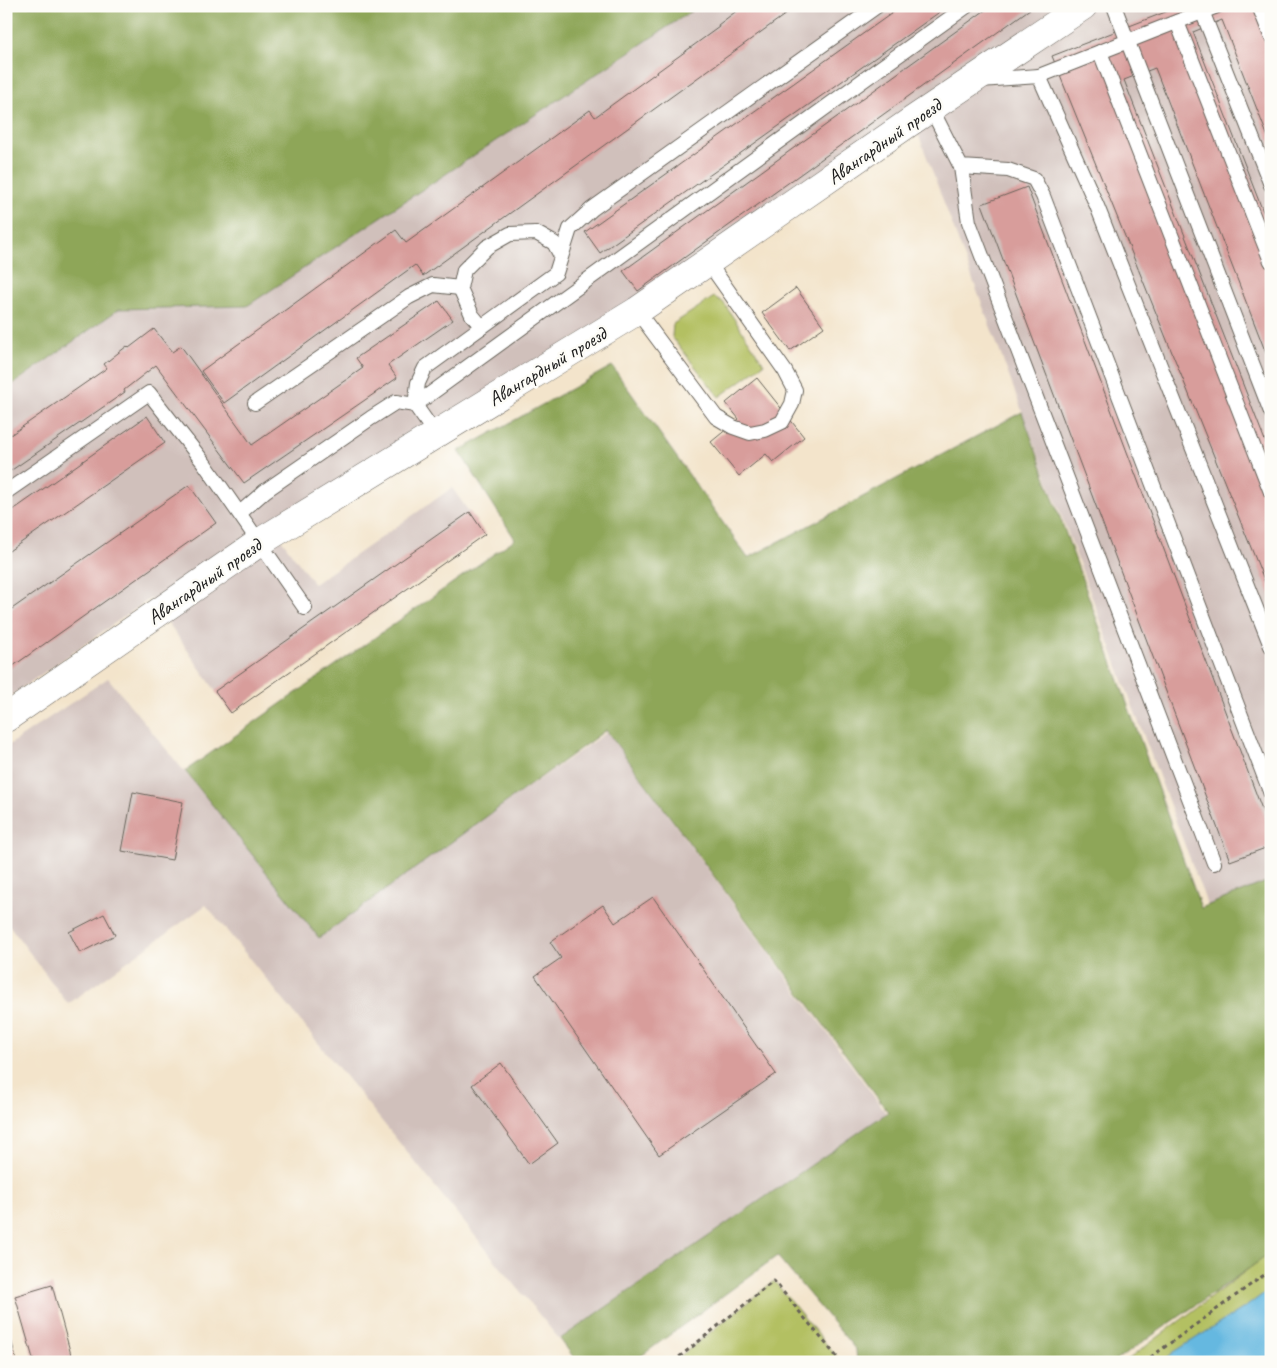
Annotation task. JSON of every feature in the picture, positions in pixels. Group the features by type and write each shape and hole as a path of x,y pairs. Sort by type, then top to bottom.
{"street":[{"name":"Авангардный проезд","path":"6,718 260,542 637,311 972,80 1084,6"}],"lane":[{"path":"436,434 415,405 418,383 425,368 556,273 570,229 592,209 877,6"},
{"path":"240,514 265,491 396,402 415,405 967,6"},
{"path":"1114,6 1271,412"},
{"path":"1200,6 1271,186"},
{"path":"972,80 1039,76 1217,6"},
{"path":"1259,6 1271,36"},
{"path":"1177,22 1271,261"},
{"path":"1100,52 1271,492"},
{"path":"1039,76 1097,206 1271,646"},
{"path":"931,108 961,167 969,222 1214,863"},
{"path":"961,167 1008,170 1034,179 1043,196 1271,794"},
{"path":"482,326 472,315 460,288 464,270 487,247 510,234 536,234 554,243 561,256"},
{"path":"637,311 716,417 733,427 750,433 766,430 782,422 792,404 795,390 785,371 708,262"},
{"path":"254,403 409,297 433,285 460,288"},
{"path":"6,492 149,393 204,463 306,608"}],"path":[{"path":"1144,1362 1271,1270"},
{"path":"673,1362 774,1281 841,1362"}],"shaded area":[{"path":"699,6 1271,6 1271,881 1208,907 913,120 276,532 314,584 452,488 485,534 231,713 151,598 6,699 6,390 119,309 247,306"},
{"path":"108,678 318,935 607,732 886,1113 559,1339 206,905 68,1004 6,921 6,747"}],"green space":[{"path":"6,6 699,6 247,306 119,309 6,389"},
{"path":"714,297 723,302 764,364 719,397 672,337 673,324"},
{"path":"612,366 748,558 1022,412 1201,908 1271,880 1271,1253 1114,1362 857,1362 856,1350 777,1256 633,1362 577,1362 560,1339 888,1112 606,730 319,938 185,771 515,539 459,451"},
{"path":"1271,1252 1271,1362 1125,1362"},
{"path":"774,1281 841,1362 673,1362"}],"water":[{"path":"1271,1288 1271,1362 1162,1362 1174,1352 1247,1306"}],"building":[{"path":"743,6 797,6 423,276 415,265 224,403 201,371 396,230 406,243 590,110 595,117 719,27 718,25"},
{"path":"902,6 948,6 600,253 585,232"},
{"path":"991,6 1034,6 638,291 623,271"},
{"path":"1181,6 1268,6 1271,13 1271,145 1222,20 1193,32 1271,232 1271,366 1155,68 1124,80 1271,456 1271,597 1052,56"},
{"path":"1027,187 1271,833 1271,846 1230,861 982,204"},
{"path":"796,288 824,327 790,351 762,313"},
{"path":"439,301 453,320 388,365 397,378 244,483 156,365 124,390 125,392 6,474 6,438 107,368 104,364 127,346 129,348 154,329 172,352 181,346 252,445 363,368 356,358"},
{"path":"757,378 804,437 773,462 766,454 739,476 711,442 739,419 726,403"},
{"path":"147,416 165,443 6,553 6,515"},
{"path":"189,485 216,523 6,671 6,613"},
{"path":"470,512 485,534 231,713 215,691"},
{"path":"133,792 183,802 172,860 122,851"},
{"path":"653,897 776,1074 659,1155 535,976 561,958 550,942 603,905 615,923"},
{"path":"104,914 115,935 80,953 69,932"},
{"path":"501,1063 558,1143 529,1164 472,1085"},
{"path":"52,1285 73,1362 34,1362 15,1296"},
{"path":"7,1324 17,1362 6,1362"}]}
